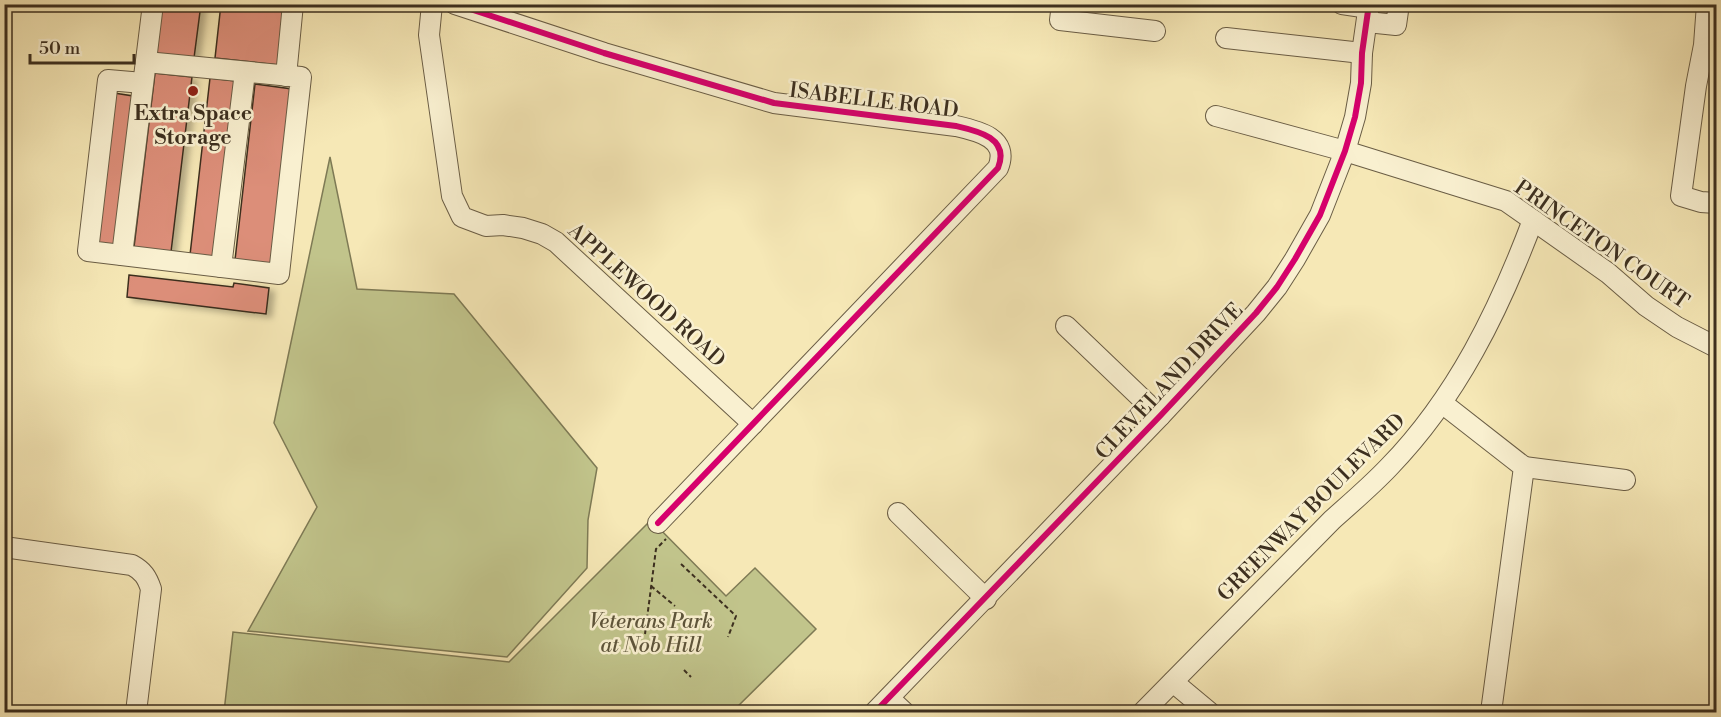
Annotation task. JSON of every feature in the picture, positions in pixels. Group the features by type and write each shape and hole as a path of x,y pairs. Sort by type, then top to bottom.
{"street":[{"path":"122,255 153,4"},
{"path":"286,76 293,4"},
{"name":"APPLEWOOD ROAD","path":"432,4 429,36 452,196 462,217 486,226 503,225 523,228 542,234 556,242 753,424"},
{"name":"ISABELLE ROAD","path":"455,4 604,53 774,103 973,130 990,138 1001,152 998,168 753,424 663,530"},
{"path":"1062,4 1060,20 1155,32"},
{"path":"1342,4 1368,11 1396,26 1399,4"},
{"path":"1707,4 1704,45 1681,196 1716,203"},
{"name":"CLEVELAND DRIVE","path":"875,712 1160,416 1256,313 1277,287 1320,215 1345,152 1355,117 1361,83 1362,53 1368,11"},
{"path":"1226,38 1362,53"},
{"path":"143,84 108,80 88,251 279,274 301,77 146,62"},
{"path":"221,267 245,72"},
{"name":"PRINCETON COURT","path":"1216,116 1506,201 1608,273 1646,306 1677,327 1716,347"},
{"name":"GREENWAY BOULEVARD","path":"1143,712 1332,520 1390,467 1416,437 1442,403 1494,314 1533,220"},
{"path":"1066,326 1160,416"},
{"path":"1442,403 1524,467 1625,480"},
{"path":"1491,712 1524,467"},
{"path":"898,513 986,599"},
{"path":"4,547 132,565 142,570 148,578 151,589 136,712"},
{"path":"1173,682 1209,712"},
{"path":"889,698 904,712"}],"path":[{"path":"645,634 656,549 663,530"},
{"path":"681,564 736,616 728,637"},
{"path":"651,586 675,606"},
{"path":"684,670 691,677"}],"green space":[{"path":"330,157 357,289 454,294 597,468 588,520 587,568 507,657 248,631 317,507 274,423"},
{"name":"Veterans Park at Nob Hill","path":"651,520 726,596 755,568 816,629 732,712 224,712 233,632 509,662"}],"building":[{"path":"162,4 201,4 194,58 156,54"},
{"path":"221,4 285,4 278,65 215,58"},
{"path":"155,73 192,77 171,252 134,247"},
{"path":"210,78 236,81 216,258 190,255"},
{"path":"255,84 292,89 272,265 235,260"},
{"path":"114,93 133,96 115,246 96,244"},
{"path":"129,275 233,287 234,283 269,288 266,314 127,297"}],"cycle path":[{"path":"455,4 604,53 774,103 956,126 974,130 990,138 1000,149 1001,158 998,168 658,523"},
{"path":"875,712 1160,416 1256,313 1277,287 1320,215 1345,151 1355,117 1361,83 1362,53 1369,4"}],"place":[{"name":"Extra Space Storage","path":"193,91"}]}
